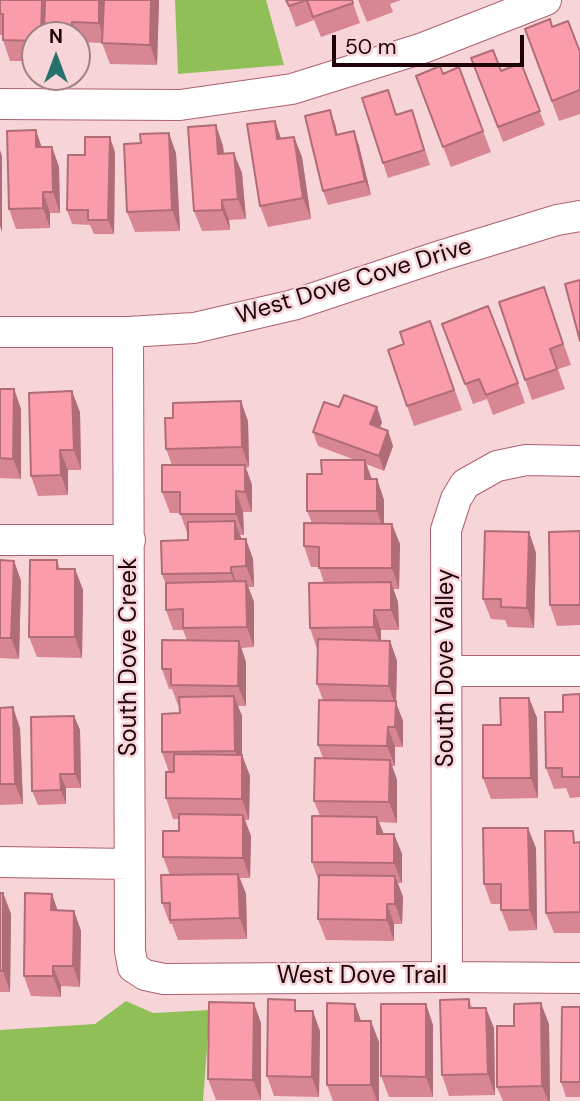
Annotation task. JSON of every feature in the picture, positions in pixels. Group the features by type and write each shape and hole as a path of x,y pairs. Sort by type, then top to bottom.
{"street":[{"path":"0,104 180,105 292,89 423,48 546,0"},
{"name":"West Dove Cove Drive","path":"0,332 128,332 194,328 293,305 443,255 557,220 580,216"},
{"name":"South Dove Creek","path":"128,332 130,951 133,967 145,975"},
{"name":"South Dove Valley","path":"447,977 446,530 456,499 465,484 497,466 526,460 580,461"},
{"path":"0,540 130,540"},
{"path":"448,671 580,671"},
{"path":"0,862 129,864"},
{"name":"West Dove Trail","path":"145,975 164,979 580,978"}],"green space":[{"path":"175,0 266,0 284,65 178,74"},
{"path":"126,1001 153,1013 210,1010 203,1101 0,1101 0,1030 95,1024"}],"building":[{"path":"0,0 42,0 41,21 21,21 21,41 3,40 3,14 0,14"},
{"path":"45,0 99,0 99,23 44,21"},
{"path":"104,0 151,0 150,45 102,43"},
{"path":"286,0 307,0 289,6"},
{"path":"307,0 352,0 353,3 313,17"},
{"path":"550,19 552,27 568,21 580,52 580,90 552,101 525,29"},
{"path":"493,50 501,71 521,63 540,111 498,127 471,58"},
{"path":"440,66 443,74 459,67 483,131 443,147 416,76"},
{"path":"388,90 396,115 412,110 424,150 383,163 362,98"},
{"path":"330,110 336,135 354,131 365,181 323,191 305,116"},
{"path":"275,121 277,139 294,137 303,198 260,206 247,124"},
{"path":"216,125 218,154 234,153 238,199 222,200 222,210 194,211 188,127"},
{"path":"36,130 36,147 52,147 53,192 43,192 43,208 9,209 7,131"},
{"path":"169,133 172,210 127,212 124,144 141,143 140,134"},
{"path":"85,137 110,137 108,220 88,220 88,210 67,210 68,155 85,155"},
{"path":"580,280 580,341 565,284"},
{"path":"544,287 563,344 550,349 557,369 525,380 499,302"},
{"path":"488,306 518,383 486,395 479,379 465,384 442,324"},
{"path":"430,321 454,390 407,406 388,350 404,344 400,332"},
{"path":"0,389 14,389 13,459 0,458"},
{"path":"72,391 74,450 60,450 61,475 31,476 29,393"},
{"path":"344,395 377,407 370,424 388,431 379,456 313,432 324,402 339,407"},
{"path":"241,401 242,447 166,449 165,418 173,418 173,403"},
{"path":"321,460 365,460 365,479 377,479 377,511 307,511 307,474 322,474"},
{"path":"162,465 245,465 245,492 236,491 236,514 180,514 180,492 162,492"},
{"path":"235,521 235,539 246,539 246,566 231,567 231,573 162,574 161,541 188,540 188,522"},
{"path":"304,523 392,524 392,568 319,568 319,547 304,546"},
{"path":"485,531 529,532 527,608 501,607 501,599 483,599"},
{"path":"580,531 580,605 550,605 549,532"},
{"path":"0,560 14,561 11,638 0,638"},
{"path":"30,560 57,560 57,569 75,569 75,637 29,637"},
{"path":"246,581 247,627 183,628 183,609 166,610 166,583"},
{"path":"391,582 391,610 374,610 374,627 310,628 309,583"},
{"path":"318,639 390,641 389,686 317,684"},
{"path":"162,640 239,641 238,686 171,685 171,669 162,669"},
{"path":"580,694 580,777 562,777 562,768 546,768 545,712 563,712 563,695"},
{"path":"234,696 235,751 162,752 162,714 180,713 179,697"},
{"path":"500,698 529,698 531,778 483,778 483,725 501,725"},
{"path":"319,700 396,701 395,727 388,727 387,746 318,745"},
{"path":"13,707 15,784 0,784 0,708"},
{"path":"74,716 75,774 60,774 61,790 32,791 31,717"},
{"path":"174,754 242,755 242,799 166,798 166,772 174,772"},
{"path":"315,758 390,760 389,802 314,801"},
{"path":"179,814 243,815 243,858 163,857 163,831 179,831"},
{"path":"312,816 377,817 377,834 394,834 394,863 312,862"},
{"path":"483,828 528,828 530,910 501,910 501,884 484,884"},
{"path":"545,831 573,831 574,843 580,842 580,912 546,913"},
{"path":"238,874 240,918 170,920 170,903 162,903 161,875"},
{"path":"319,875 395,876 395,904 387,904 387,920 318,919"},
{"path":"0,893 3,893 3,971 0,971"},
{"path":"25,893 52,894 51,910 74,911 73,966 53,966 53,976 24,976"},
{"path":"268,999 295,1000 295,1011 313,1011 312,1077 267,1076"},
{"path":"469,999 469,1008 486,1008 488,1074 442,1075 440,1000"},
{"path":"209,1002 254,1003 253,1080 208,1079"},
{"path":"327,1003 355,1004 355,1021 371,1021 371,1085 327,1085"},
{"path":"541,1003 542,1086 497,1087 497,1026 514,1026 514,1004"},
{"path":"381,1004 426,1004 426,1077 381,1076"},
{"path":"562,1007 580,1007 580,1082 561,1082"}]}
